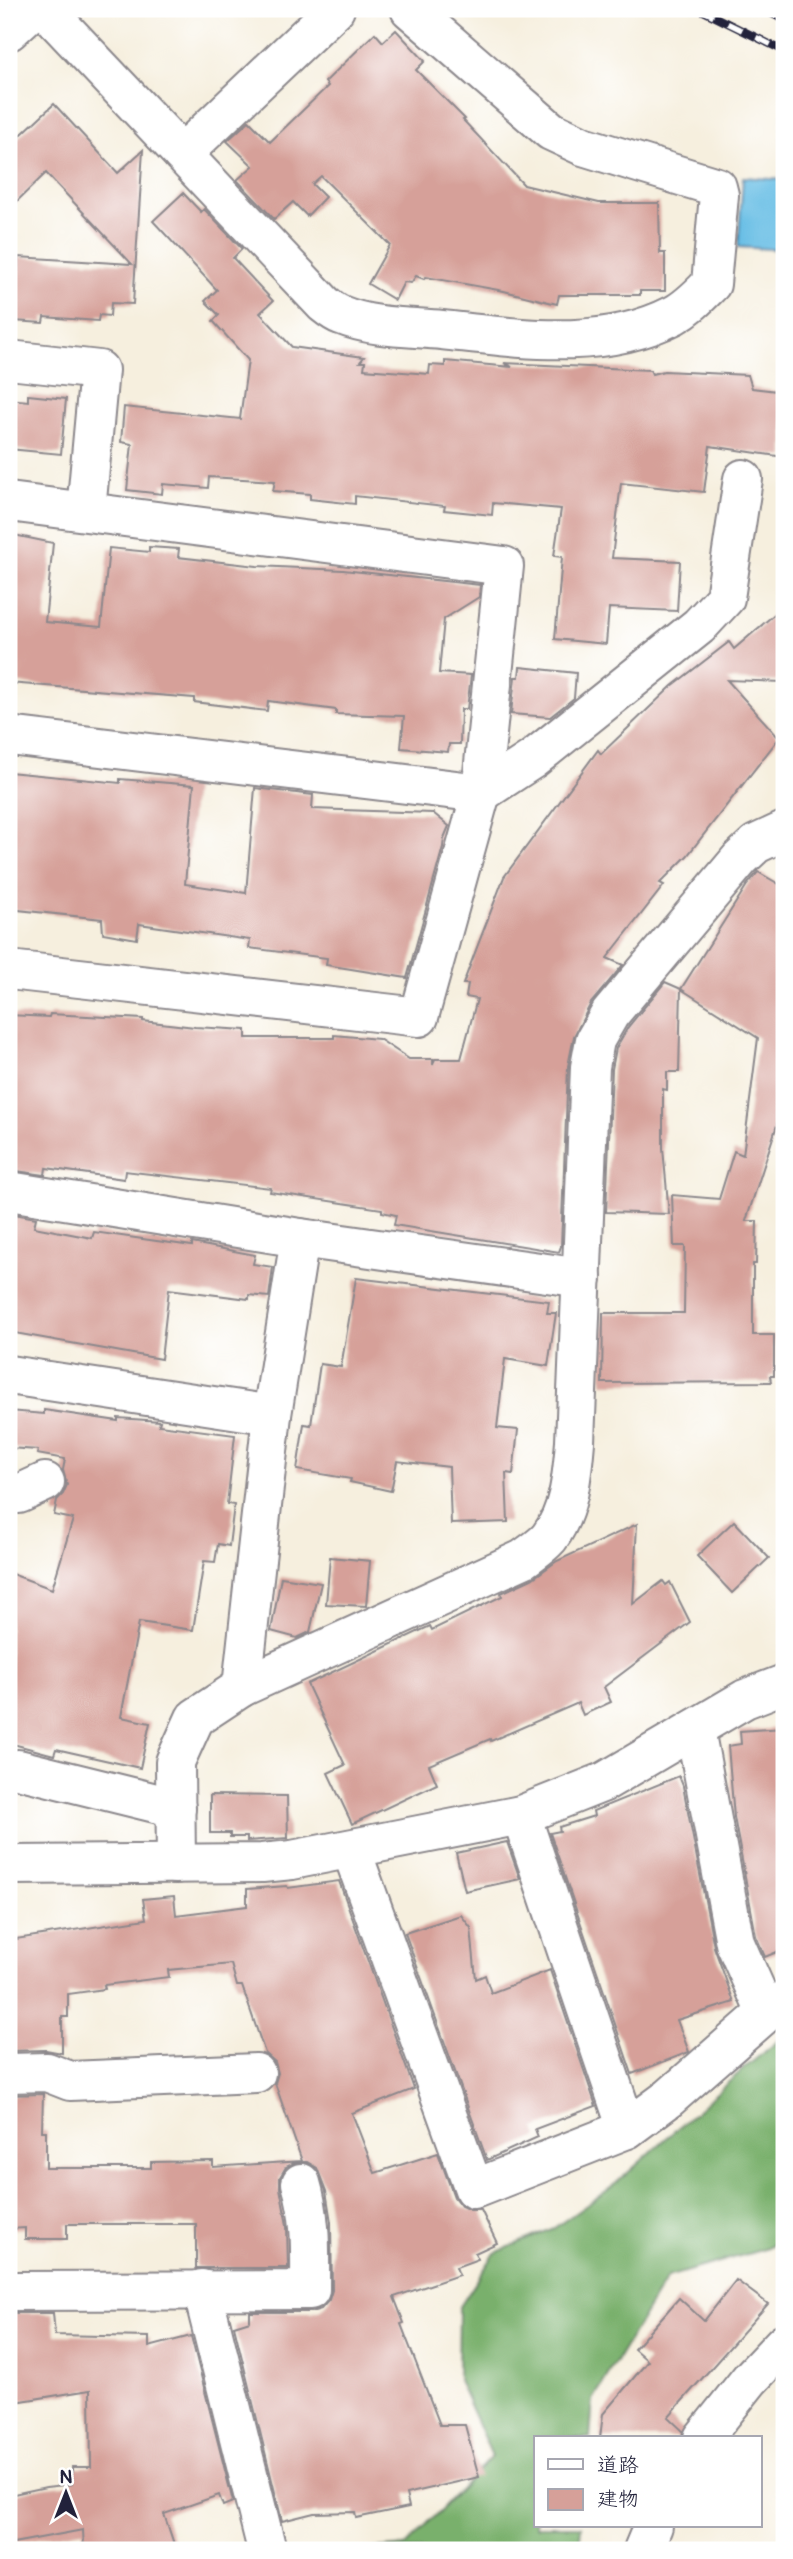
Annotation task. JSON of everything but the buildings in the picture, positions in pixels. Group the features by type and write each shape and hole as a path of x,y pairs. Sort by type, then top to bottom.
{"main road":[{"path":"9,31 33,9"},
{"path":"45,9 324,304 341,315 372,323 549,341 584,339 617,333 674,315 711,284 719,195 717,187 583,146 551,131 410,9"},
{"path":"182,154 335,9"},
{"path":"9,360 99,370 86,511"},
{"path":"9,736 481,793 544,751 699,626 725,598 743,479"},
{"path":"9,502 504,566 481,793 419,1017 9,970"},
{"path":"176,1864 175,1762 195,1718 242,1687 523,1559 548,1539 562,1515 570,1492 575,1443 590,1067 595,1040 610,1014 740,859 756,844 784,831"},
{"path":"9,1191 300,1238 582,1278"},
{"path":"242,1687 272,1415 300,1238"},
{"path":"9,1375 272,1415"},
{"path":"9,1491 19,1494 45,1482"},
{"path":"9,1865 261,1863 351,1849 521,1815 604,1782 746,1699 784,1684"},
{"path":"351,1849 474,2189 627,2129 669,2098 775,2006 735,1943 695,1729"},
{"path":"18,1769 176,1808"},
{"path":"521,1815 627,2129"},
{"path":"9,2073 47,2072 70,2081 256,2073"},
{"path":"9,2291 310,2290 309,2209 301,2183"},
{"path":"202,2289 267,2550"},
{"path":"705,2436 750,2379 784,2343"},
{"path":"643,2550 652,2528"}],"green space":[{"path":"784,2036 784,2236 768,2248 667,2277 593,2400 590,2436 534,2436 534,2528 581,2528 579,2550 362,2550 406,2546 492,2456 458,2380 459,2308 495,2253 554,2228 612,2187"}],"water":[{"path":"743,177 784,180 784,250 738,247"}],"railway":[{"path":"699,9 784,51"},
{"path":"762,9 784,20"}]}
